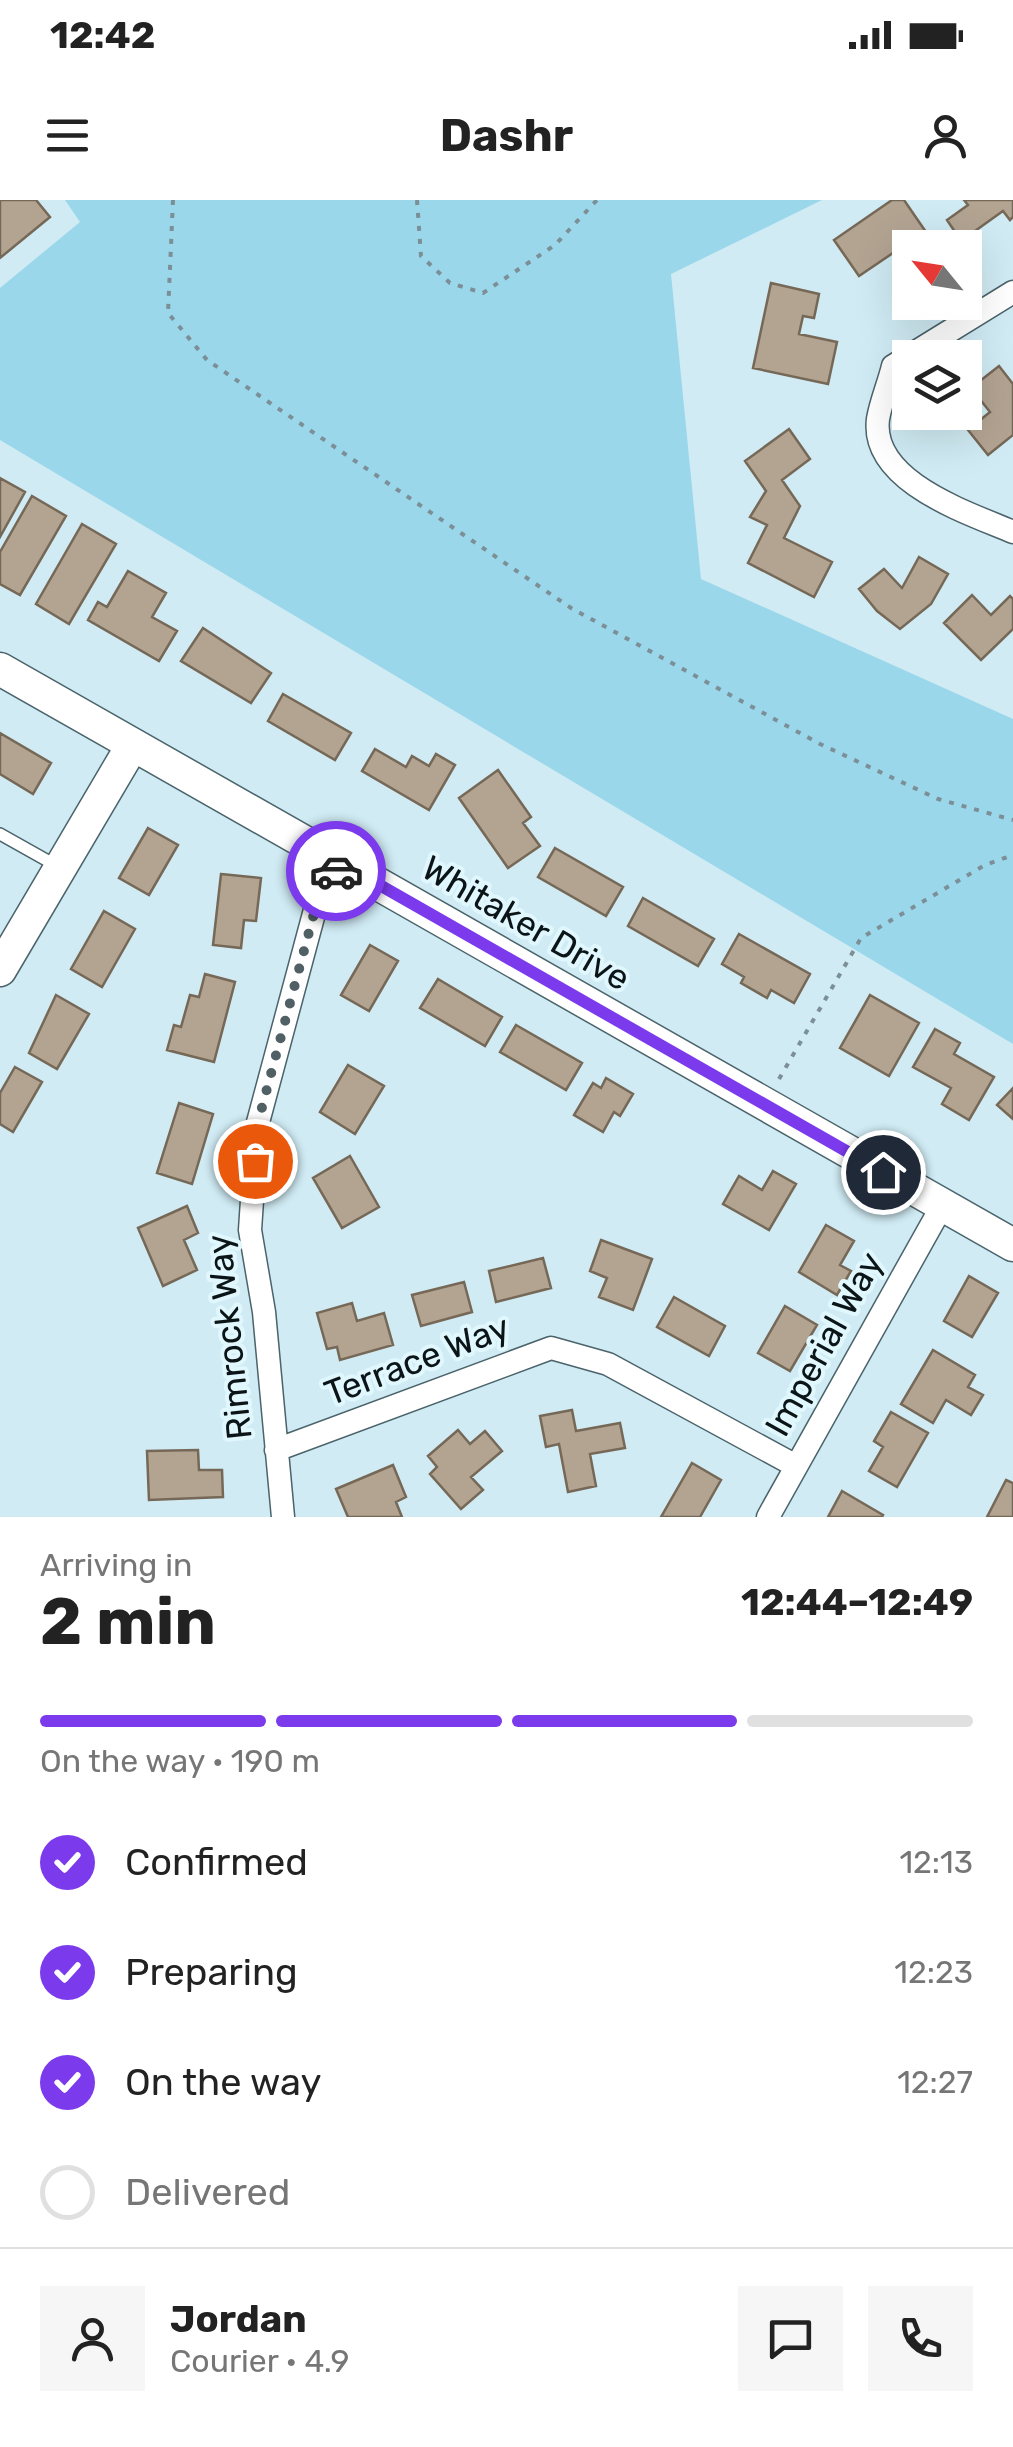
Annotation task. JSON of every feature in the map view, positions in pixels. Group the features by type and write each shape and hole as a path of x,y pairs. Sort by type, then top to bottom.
{"street":[{"path":"1013,292 894,366 877,422 892,466 915,484 1013,532"},
{"name":"Whitaker Drive","path":"0,668 1013,1245"},
{"path":"0,970 132,746"},
{"name":"Rimrock Way","path":"283,1517 264,1312 250,1230 257,1126 316,906 341,863"},
{"name":"Imperial Way","path":"768,1517 942,1206"},
{"name":"Terrace Way","path":"276,1450 551,1348 608,1364 796,1466"}],"lane":[{"path":"0,834 60,868"}],"path":[{"path":"173,200 168,313 207,360 571,608 820,744 938,800 1013,820"},
{"path":"417,200 421,256 450,283 482,293 555,245 597,200"},
{"path":"764,1105 862,938 985,865 1013,855"}],"shaded area":[{"path":"65,200 822,200 671,274 701,579 1013,719 1013,1044 0,440 0,288 80,222"}],"building":[{"path":"0,200 36,200 50,217 0,258"},
{"path":"892,200 904,200 925,230 892,230 892,254 859,276 834,240"},
{"path":"964,200 1013,200 1013,217 1010,220 1003,211 976,230 954,230 947,220 968,205"},
{"path":"771,283 819,294 814,318 803,316 799,334 837,342 828,384 753,368"},
{"path":"999,366 1013,384 1013,435 988,455 968,430 982,430 982,419 990,412 982,402 982,379"},
{"path":"789,429 810,459 782,480 800,506 784,538 832,562 814,597 748,563 767,525 750,517 766,491 745,461"},
{"path":"0,478 25,492 0,537"},
{"path":"32,496 66,516 20,595 0,584 0,552"},
{"path":"82,524 116,544 69,624 36,604"},
{"path":"919,557 948,574 931,604 900,629 877,611 859,589 884,569 902,588"},
{"path":"128,571 166,593 152,617 177,631 159,661 88,620 98,602 107,607"},
{"path":"972,595 991,615 1010,596 1013,599 1013,629 981,660 944,623"},
{"path":"203,628 271,673 251,703 181,661"},
{"path":"283,694 351,733 335,760 268,721"},
{"path":"0,733 51,763 33,794 0,774"},
{"path":"375,749 406,767 412,756 429,766 436,754 455,765 429,810 362,771"},
{"path":"498,770 531,817 523,823 540,846 508,868 459,798"},
{"path":"148,828 178,845 149,895 119,878"},
{"path":"555,848 623,887 606,916 538,877"},
{"path":"221,874 261,878 256,921 244,920 241,948 213,945"},
{"path":"643,898 714,939 698,966 628,926"},
{"path":"104,911 135,929 102,987 71,969"},
{"path":"739,934 810,974 794,1003 771,990 767,998 741,983 744,977 722,964"},
{"path":"370,945 398,961 369,1011 341,995"},
{"path":"205,974 235,982 214,1062 167,1050 174,1025 181,1027 190,995 199,997"},
{"path":"438,979 502,1017 485,1046 420,1008"},
{"path":"56,995 89,1014 57,1069 29,1053"},
{"path":"870,995 919,1023 889,1076 840,1048"},
{"path":"516,1025 582,1063 566,1090 500,1052"},
{"path":"935,1029 960,1043 954,1054 994,1077 969,1120 942,1104 951,1088 913,1067"},
{"path":"348,1065 384,1086 355,1134 320,1112"},
{"path":"15,1067 42,1082 13,1132 0,1124 0,1093"},
{"path":"606,1078 633,1094 620,1116 614,1112 603,1132 574,1115 593,1083 601,1088"},
{"path":"1013,1088 1013,1119 997,1105"},
{"path":"179,1103 213,1114 192,1184 157,1173"},
{"path":"350,1156 379,1207 342,1228 313,1178"},
{"path":"773,1171 796,1184 769,1230 723,1204 739,1176 762,1190"},
{"path":"187,1206 198,1233 184,1240 197,1270 163,1286 138,1228"},
{"path":"826,1225 854,1241 840,1265 851,1271 837,1295 799,1272"},
{"path":"601,1240 652,1259 633,1310 599,1297 607,1278 590,1271"},
{"path":"543,1258 551,1288 496,1302 489,1271"},
{"path":"969,1276 998,1293 972,1337 944,1321"},
{"path":"464,1282 472,1312 421,1326 412,1295"},
{"path":"674,1297 725,1326 709,1356 657,1327"},
{"path":"352,1303 357,1321 384,1313 393,1345 340,1360 337,1347 327,1349 317,1313"},
{"path":"785,1306 817,1325 790,1371 758,1353"},
{"path":"933,1350 975,1375 968,1387 983,1395 971,1415 946,1400 933,1423 901,1404"},
{"path":"572,1410 576,1431 620,1423 625,1448 590,1454 596,1486 568,1492 559,1444 546,1447 540,1416"},
{"path":"891,1412 928,1433 897,1487 869,1471 883,1447 874,1441"},
{"path":"458,1430 470,1444 485,1431 502,1451 471,1477 483,1490 461,1509 430,1474 437,1467 428,1456"},
{"path":"198,1450 199,1470 222,1470 223,1497 149,1500 147,1451"},
{"path":"692,1463 721,1480 700,1517 661,1517"},
{"path":"393,1465 406,1497 396,1502 402,1517 348,1517 336,1489"},
{"path":"1006,1480 1013,1483 1013,1517 987,1517"},
{"path":"842,1491 883,1515 882,1517 828,1517"}],"way so far":[{"path":"255,1161 257,1126 316,906 336,871"}],"route":[{"path":"336,871 341,863 883,1172"}]}
